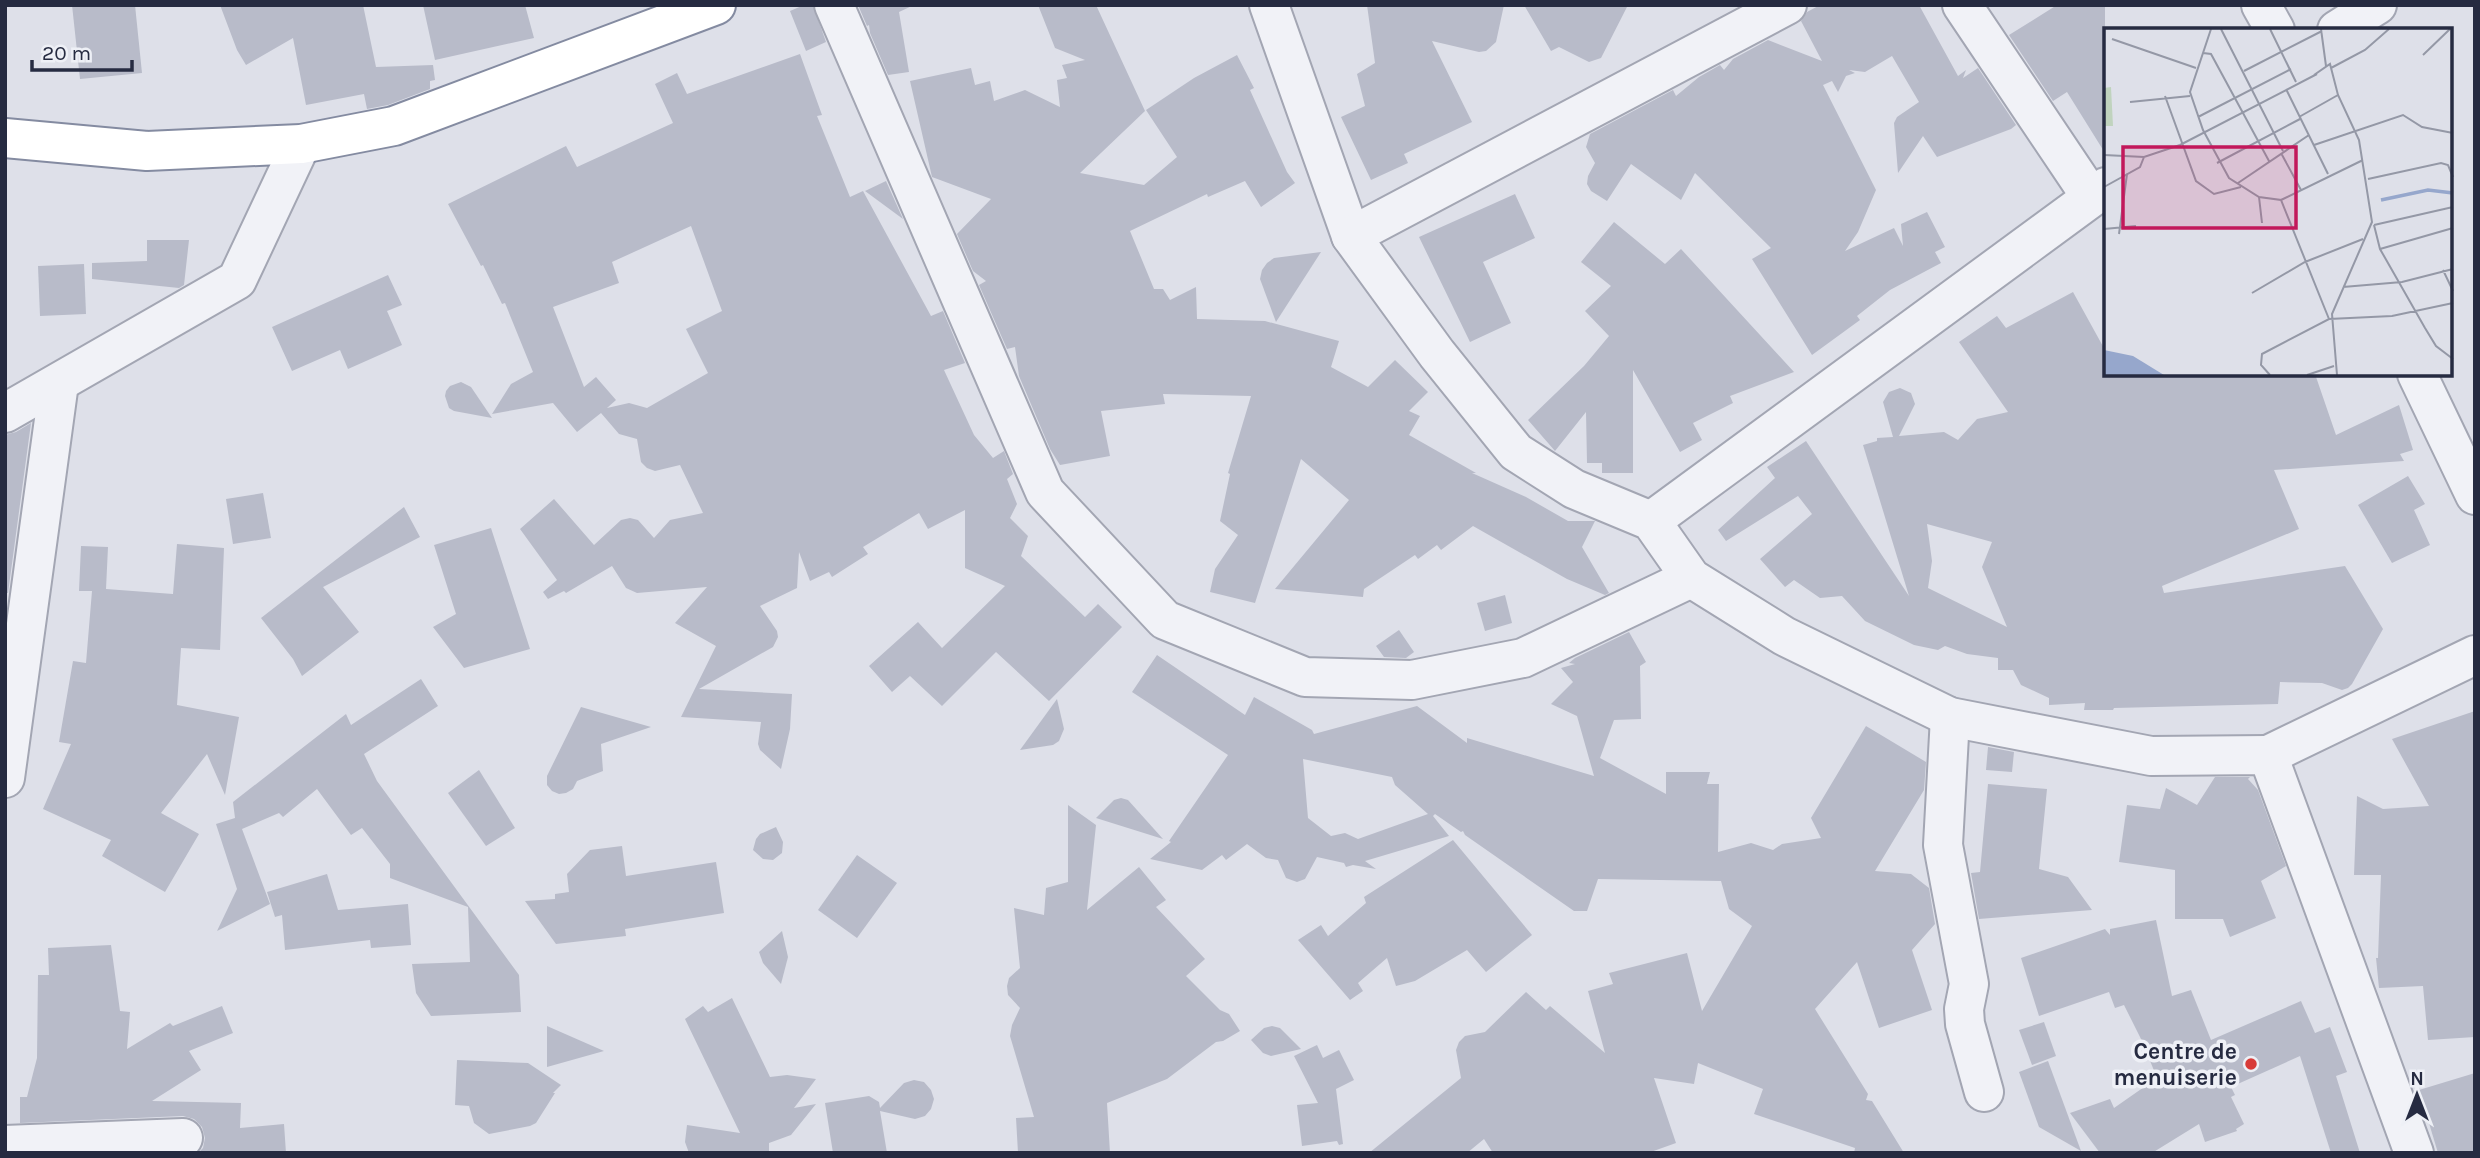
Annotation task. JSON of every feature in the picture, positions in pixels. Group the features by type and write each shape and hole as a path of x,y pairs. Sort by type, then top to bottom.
{"highway":[{"path":"5,138 147,150 301,144 394,126 716,5"}],"street":[{"path":"834,5 1045,492 1165,620 1305,677 1412,680 1523,658 1691,578"},
{"path":"1269,5 1351,236 1437,355 1516,452 1574,489 1651,522 1691,578 1784,636 1950,717 2151,756 2269,755 2475,655"},
{"path":"1351,236 1787,5"},
{"path":"1651,522 2098,192 1962,5"},
{"path":"2261,5 2274,28"},
{"path":"2340,28 2377,5"},
{"path":"5,412 237,280 301,144"},
{"path":"2418,376 2475,495"},
{"path":"5,778 59,383"},
{"path":"1950,717 1943,845 1969,984 1964,1009 1965,1024 1984,1092"},
{"path":"2269,755 2414,1153"},
{"path":"5,1145 183,1138"}],"building":[{"path":"72,5 135,5 142,73 80,79"},
{"path":"220,5 363,5 376,67 433,65 435,80 430,81 430,89 388,105 367,109 364,94 306,105 293,38 246,65 237,50"},
{"path":"423,5 525,5 534,38 435,60"},
{"path":"804,5 813,5 826,42 806,51 790,11"},
{"path":"858,5 914,5 899,12 909,72 888,75 869,25 867,26"},
{"path":"1038,5 1096,5 1145,111 1080,173 1144,185 1177,157 1146,110 1194,78 1237,55 1254,88 1250,90 1287,172 1295,183 1261,207 1245,181 1208,197 1207,194 1130,231 1154,289 1163,289 1170,300 1196,287 1197,319 1265,321 1339,341 1331,367 1368,387 1395,360 1428,392 1409,411 1420,416 1409,435 1476,473 1472,473 1526,497 1568,521 1595,521 1582,547 1609,593 1605,595 1567,579 1473,526 1441,550 1437,545 1418,559 1415,555 1364,589 1363,597 1275,589 1349,500 1301,459 1255,603 1210,592 1215,569 1238,535 1220,521 1230,474 1228,473 1251,396 1163,394 1165,404 1101,411 1110,456 1060,465 1050,449 1019,376 1015,347 1007,349 979,285 986,281 973,271 957,234 991,199 932,177 910,81 971,68 975,85 990,81 994,101 1025,90 1060,107 1057,80 1067,78 1062,65 1085,60 1055,48"},
{"path":"1367,5 1504,5 1496,42 1486,51 1479,52 1432,41 1472,122 1404,154 1408,163 1371,180 1341,117 1365,106 1357,74 1375,63"},
{"path":"1524,5 1628,5 1601,58 1589,62 1559,47 1551,51"},
{"path":"1820,5 1919,5 1958,76 1966,70 1963,78 1978,68 2016,125 1937,157 1923,136 1898,173 1894,123 1897,117 1919,102 1892,56 1865,72 1849,70 1855,73 1846,76 1838,92 1832,81 1823,85 1876,190 1858,232 1845,251 1894,228 1903,246 1901,224 1927,212 1945,247 1935,252 1941,263 1890,290 1857,316 1860,320 1812,355 1752,259 1771,248 1695,173 1681,200 1631,164 1607,201 1591,191 1587,184 1595,163 1586,147 1590,134 1673,90 1676,96 1699,77 1720,65 1724,70 1733,59 1768,40 1822,61 1801,21 1807,12"},
{"path":"2057,5 2105,5 2104,151 2067,92 2053,101 2009,35"},
{"path":"800,54 822,115 817,116 850,197 863,191 931,316 943,311 965,363 944,370 974,435 993,458 1004,451 1013,474 1007,479 1017,504 1010,518 1028,536 1021,556 1085,617 1098,604 1122,627 1049,701 996,652 942,706 910,676 892,692 869,666 918,622 942,648 1005,586 965,568 965,510 928,529 919,513 863,547 868,554 832,577 829,572 810,581 799,552 797,588 760,606 777,631 778,637 773,647 699,689 792,694 790,729 781,769 760,750 758,744 761,722 681,717 716,646 675,623 707,587 637,593 626,588 612,566 566,593 564,591 548,599 543,592 557,580 520,529 554,499 594,545 621,520 638,520 654,538 670,520 703,513 680,465 655,471 647,468 641,462 637,439 619,434 601,413 577,432 553,403 492,414 511,384 533,372 505,303 502,304 448,204 566,146 577,167 673,123 655,84 677,73 687,94","holes":["691,226 722,311 686,329 708,373 647,408 629,403 607,408 616,400 596,377 584,387 553,307 619,283 612,262"]},
{"path":"886,181 903,219 865,191"},
{"path":"1515,194 1535,238 1483,262 1511,323 1470,342 1419,237"},
{"path":"1614,222 1665,264 1681,249 1794,372 1730,396 1733,403 1693,423 1702,440 1680,452 1633,370 1633,473 1602,473 1602,463 1587,463 1586,412 1555,451 1528,420 1584,366 1609,336 1585,311 1611,286 1581,262"},
{"path":"147,240 189,240 184,285 179,288 92,279 92,263 147,261"},
{"path":"1321,252 1276,322 1260,279 1262,270 1274,258"},
{"path":"84,264 86,314 40,316 38,266"},
{"path":"388,275 402,305 387,311 402,345 348,369 340,350 292,371 272,327"},
{"path":"2073,292 2104,348 2104,376 2316,376 2336,435 2399,405 2413,450 2400,454 2404,461 2274,470 2299,529 2162,586 2164,593 2345,566 2383,629 2348,688 2342,690 2322,683 2280,682 2278,704 2113,710 2084,710 2085,703 2049,705 2049,698 2021,685 2013,670 1998,670 1998,658 1967,654 1945,646 1938,650 1914,645 1865,621 1842,596 1820,598 1794,580 1785,587 1760,559 1812,514 1798,496 1726,541 1718,530 1775,478 1767,467 1806,441 1909,596 1863,445 1877,441 1877,438 1893,437 1883,402 1889,392 1900,388 1911,393 1915,404 1899,436 1944,432 1958,440 1977,419 2008,412 1959,342 1997,316 2006,328","holes":["1927,524 1992,542 1982,567 2007,627 1928,588 1932,561"]},
{"path":"461,382 471,387 492,418 449,408 446,391 450,386"},
{"path":"31,423 8,593 5,593 5,435"},
{"path":"2408,476 2425,504 2414,510 2430,545 2392,563 2358,505"},
{"path":"263,493 271,538 233,544 226,499"},
{"path":"404,507 420,537 323,587 359,632 302,676 293,659 261,618"},
{"path":"491,528 530,649 464,668 433,627 456,614 434,545"},
{"path":"177,544 224,548 220,650 181,648 177,705 239,717 225,795 207,754 161,813 199,834 165,892 102,856 111,840 43,809 71,744 59,742 73,661 86,663 92,591 79,591 81,546 108,547 106,589 173,594"},
{"path":"1505,595 1512,623 1485,631 1477,603"},
{"path":"1399,630 1414,652 1406,658 1384,657 1376,646"},
{"path":"1629,632 1646,662 1640,666 1641,719 1614,720 1600,758 1666,794 1666,772 1710,772 1707,784 1719,784 1718,852 1751,843 1773,850 1782,844 1821,838 1811,818 1866,726 1926,762 1924,790 1875,871 1911,874 1929,888 1935,924 1912,950 1932,1010 1879,1028 1857,962 1815,1009 1868,1094 1866,1100 1872,1101 1904,1153 1854,1153 1855,1148 1754,1114 1763,1089 1698,1063 1694,1084 1654,1078 1676,1143 1648,1153 1493,1153 1484,1139 1467,1153 1369,1153 1461,1078 1456,1050 1459,1042 1465,1036 1485,1032 1526,992 1546,1010 1550,1006 1605,1053 1588,991 1613,984 1609,973 1687,953 1702,1011 1752,926 1729,909 1721,881 1598,879 1587,911 1574,911 1435,814 1433,816 1449,836 1365,861 1376,869 1353,865 1346,867 1344,863 1317,857 1305,879 1297,882 1286,878 1278,860 1266,858 1247,844 1226,860 1222,855 1202,870 1150,859 1171,842 1169,841 1228,755 1132,692 1157,655 1245,715 1254,697 1312,730 1314,734 1417,706 1467,743 1467,738 1594,776 1577,716 1551,704 1573,682 1561,668 1575,664 1569,663","holes":["1303,759 1392,777 1395,785 1428,814 1358,839 1345,833 1331,836 1308,818"]},
{"path":"421,679 438,706 364,754 377,781 519,975 521,1012 431,1016 416,993 412,964 470,962 468,907 390,878 390,864 362,828 351,835 317,789 283,817 279,813 242,829 270,904 217,931 237,889 216,824 235,818 233,802 346,714 351,725"},
{"path":"1057,699 1064,729 1059,741 1053,745 1020,750"},
{"path":"581,707 651,727 601,744 603,771 577,781 573,789 559,794 547,785 547,776"},
{"path":"2475,711 2475,1037 2428,1040 2423,986 2379,988 2376,958 2381,875 2354,875 2357,796 2383,809 2429,806 2392,739"},
{"path":"1988,747 2014,752 2012,772 1986,770"},
{"path":"479,770 515,828 486,846 448,793"},
{"path":"2215,777 2250,777 2248,779 2258,790 2286,866 2261,881 2276,918 2230,937 2223,919 2175,919 2175,870 2119,862 2127,805 2160,809 2166,788 2197,805"},
{"path":"1988,784 2047,789 2039,869 2068,877 2092,910 1979,919 1971,873 1980,872"},
{"path":"1114,800 1128,800 1163,839 1096,818"},
{"path":"1068,805 1096,825 1087,910 1139,867 1166,900 1156,907 1205,959 1186,976 1220,1010 1229,1014 1240,1031 1216,1042 1167,1079 1107,1103 1110,1153 1018,1153 1016,1118 1034,1117 1010,1036 1020,1008 1008,995 1007,986 1009,978 1020,968 1014,908 1044,915 1046,888 1068,882"},
{"path":"776,827 783,842 782,853 773,860 763,859 753,850 756,839 760,834"},
{"path":"1453,840 1532,935 1486,972 1467,950 1415,981 1396,986 1387,958 1358,983 1363,991 1350,1000 1298,940 1321,925 1328,936 1366,903 1364,897"},
{"path":"622,846 626,876 716,862 724,913 625,929 626,936 556,944 525,901 555,899 555,894 569,892 567,874 590,850"},
{"path":"857,855 897,883 857,938 818,910"},
{"path":"327,874 338,910 408,904 411,945 371,948 370,940 285,950 282,915 275,917 267,892"},
{"path":"2156,920 2172,996 2191,990 2211,1040 2301,1001 2315,1033 2330,1027 2347,1072 2336,1076 2360,1153 2331,1153 2300,1056 2231,1087 2235,1095 2231,1097 2244,1124 2236,1129 2237,1131 2205,1142 2199,1124 2152,1153 2100,1153 2070,1113 2110,1099 2114,1108 2157,1078 2124,1005 2115,1008 2109,992 2039,1016 2021,958 2105,929 2110,935 2110,929"},
{"path":"782,931 788,957 781,984 763,963 759,952"},
{"path":"111,945 120,1011 130,1012 127,1049 170,1023 173,1026 222,1006 233,1033 189,1051 201,1070 152,1101 241,1103 240,1128 284,1124 286,1153 198,1153 203,1148 205,1138 202,1127 194,1119 183,1116 20,1123 20,1097 27,1097 37,1058 38,975 49,975 48,948"},
{"path":"732,998 770,1077 787,1075 816,1079 794,1108 816,1104 791,1135 769,1143 769,1153 689,1153 685,1142 687,1125 740,1133 685,1019 703,1006 708,1012"},
{"path":"2044,1022 2056,1056 2032,1065 2019,1030"},
{"path":"547,1026 604,1051 547,1067"},
{"path":"1264,1028 1280,1028 1301,1049 1271,1056 1263,1053 1251,1040"},
{"path":"1317,1045 1323,1058 1339,1050 1354,1080 1336,1089 1343,1144 1339,1145 1337,1141 1302,1146 1297,1105 1318,1103 1294,1056"},
{"path":"457,1060 528,1063 561,1085 553,1093 536,1123 489,1134 474,1123 469,1106 455,1105"},
{"path":"2048,1061 2081,1151 2039,1127 2019,1072"},
{"path":"2475,1073 2475,1153 2438,1153 2419,1090"},
{"path":"914,1080 924,1082 931,1090 934,1099 931,1109 925,1116 915,1119 880,1111 887,1153 833,1153 825,1103 869,1096 879,1102 880,1108 904,1083"}],"place":[{"name":"Centre de menuiserie","path":"2251,1064"}]}
